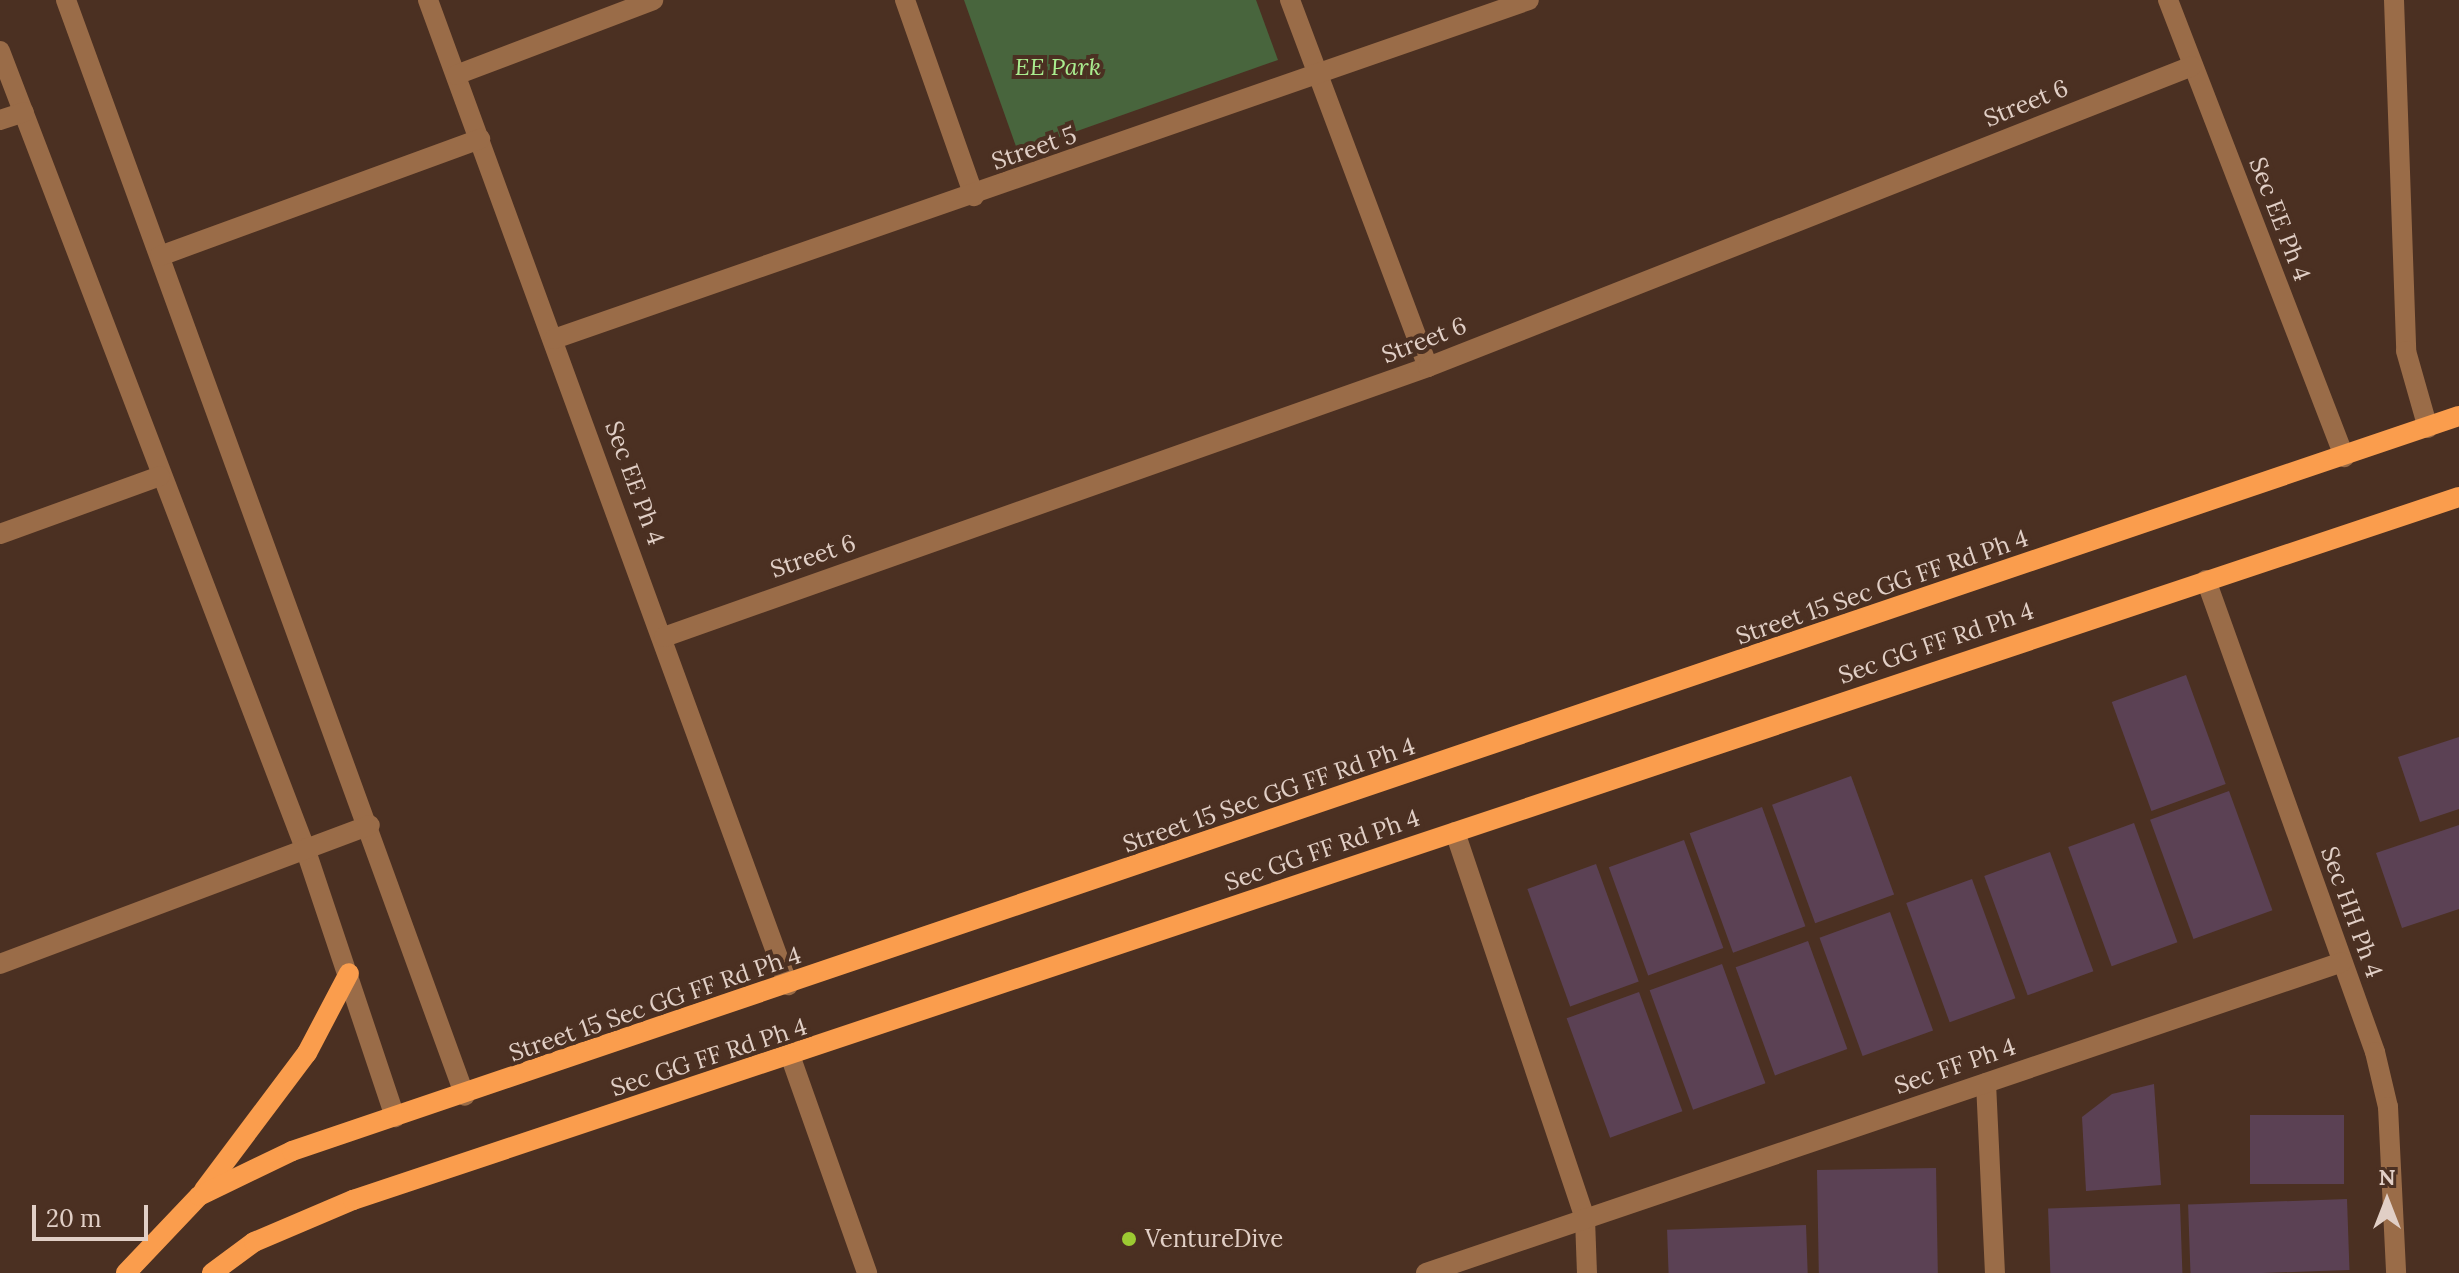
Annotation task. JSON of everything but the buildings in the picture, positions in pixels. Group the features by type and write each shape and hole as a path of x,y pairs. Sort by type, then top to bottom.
{"main road":[{"name":"Street 15 Sec GG FF Rd Ph 4","path":"126,1273 199,1196 292,1151 465,1096 2459,416"},
{"name":"Sec GG FF Rd Ph 4","path":"212,1273 254,1242 353,1200 791,1058 1455,832 2459,497"},
{"path":"199,1196 307,1053 349,973"}],"street":[{"path":"66,0 370,825 465,1096"},
{"name":"Sec EE Ph 4","path":"428,0 664,637 788,985"},
{"path":"456,75 653,0"},
{"path":"905,0 974,196"},
{"path":"1290,0 1428,367"},
{"name":"Street 5","path":"554,339 974,196 1529,0"},
{"name":"Sec EE Ph 4","path":"2168,0 2344,457"},
{"path":"2394,0 2406,351 2428,428"},
{"path":"0,51 160,476 305,848 395,1117"},
{"name":"Street 6","path":"664,637 1428,367 2192,66"},
{"path":"0,120 24,112"},
{"path":"160,256 480,139"},
{"path":"0,534 160,476"},
{"name":"Sec HH Ph 4","path":"2206,580 2342,962 2388,1107 2396,1273"},
{"path":"0,964 370,825"},
{"path":"1455,832 1585,1219 1587,1273"},
{"name":"Sec FF Ph 4","path":"1426,1273 2342,962"},
{"path":"791,1058 867,1273"},
{"path":"1986,1083 1995,1273"}],"green space":[{"name":"EE Park","path":"964,0 1256,0 1278,60 1018,152"}],"place":[{"name":"VentureDive","path":"1129,1239"}]}
